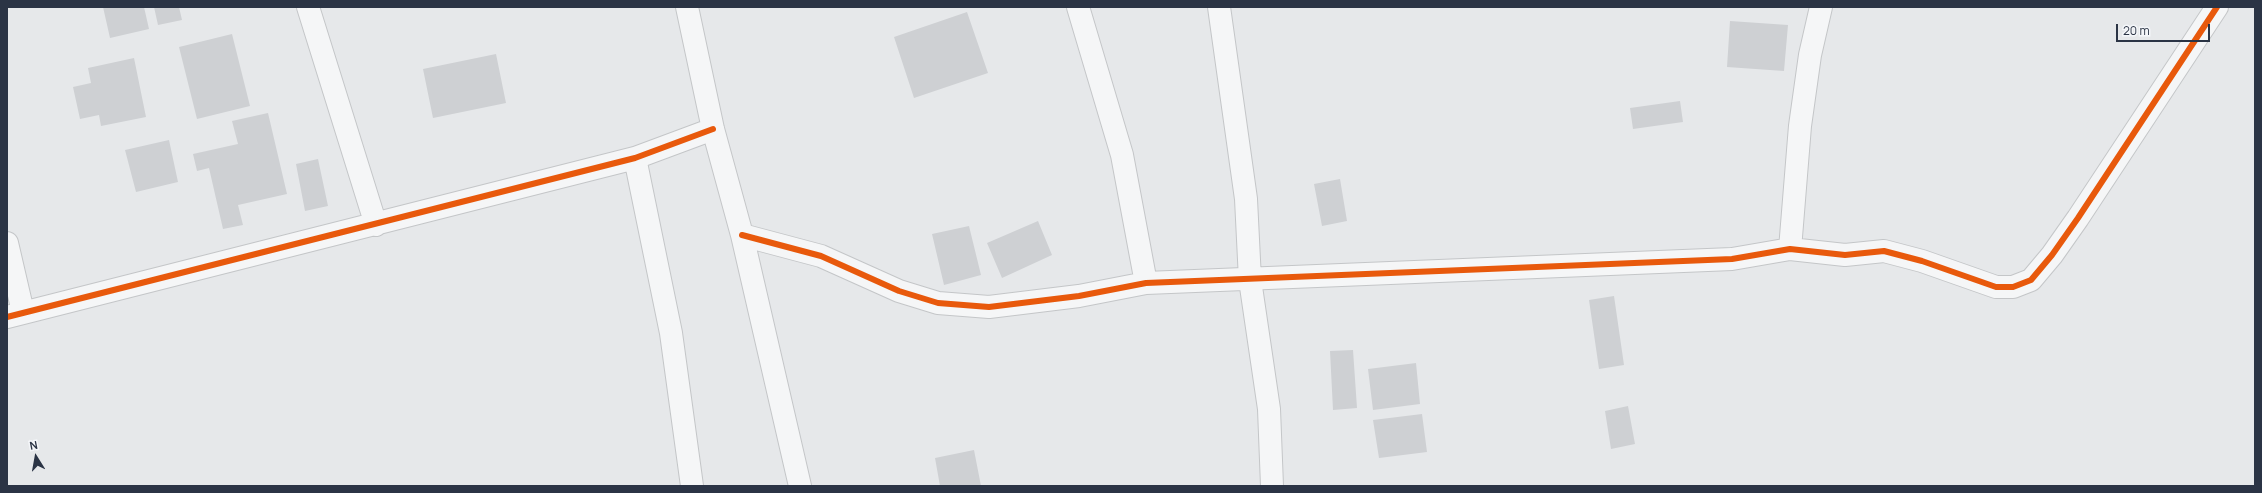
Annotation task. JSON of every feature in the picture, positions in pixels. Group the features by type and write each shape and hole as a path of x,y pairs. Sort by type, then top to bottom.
{"street":[{"path":"308,7 376,225"},
{"path":"687,7 713,129 742,234 800,486"},
{"path":"1078,7 1122,155 1146,283"},
{"path":"1219,7 1246,199 1250,280 1269,409 1272,486"},
{"path":"1790,249 1800,126 1810,55 1821,7"},
{"path":"742,234 821,256 899,291 938,303 989,307 1079,296 1146,283 1250,280 1732,259 1790,249 1846,255 1884,251 1922,261 1996,287 2013,287 2031,280 2078,218 2217,7"},
{"path":"7,243 15,315 376,225 635,158 713,129"},
{"path":"635,158 671,333 692,486"}],"building":[{"path":"103,7 144,7 149,29 110,38"},
{"path":"154,7 179,7 182,20 158,25"},
{"path":"967,12 988,73 914,98 894,37"},
{"path":"1730,21 1788,25 1784,71 1727,67"},
{"path":"232,34 250,106 197,119 179,47"},
{"path":"496,54 506,103 433,118 423,69"},
{"path":"134,58 146,117 101,126 99,115 80,119 73,87 91,83 88,68"},
{"path":"1680,101 1683,122 1633,129 1630,108"},
{"path":"268,113 287,194 238,205 243,225 223,229 209,168 197,171 193,154 238,144 232,121"},
{"path":"169,140 178,182 136,192 125,150"},
{"path":"318,159 328,206 305,211 296,164"},
{"path":"1340,179 1347,221 1322,226 1314,184"},
{"path":"1038,221 1052,255 1002,278 987,243"},
{"path":"969,226 981,275 944,285 932,234"},
{"path":"1614,296 1624,365 1599,369 1589,300"},
{"path":"1353,350 1357,408 1333,410 1330,351"},
{"path":"1416,363 1420,404 1373,410 1368,369"},
{"path":"1628,406 1635,444 1611,449 1605,411"},
{"path":"1422,414 1427,452 1379,458 1373,420"},
{"path":"974,450 981,486 940,486 935,458"}],"cycle path":[{"path":"742,235 821,256 899,291 938,303 989,307 1079,296 1146,283 1732,259 1790,249 1845,255 1884,251 1922,261 1996,287 2013,287 2031,280 2052,255 2217,7"},
{"path":"7,317 635,158 713,129"}]}
